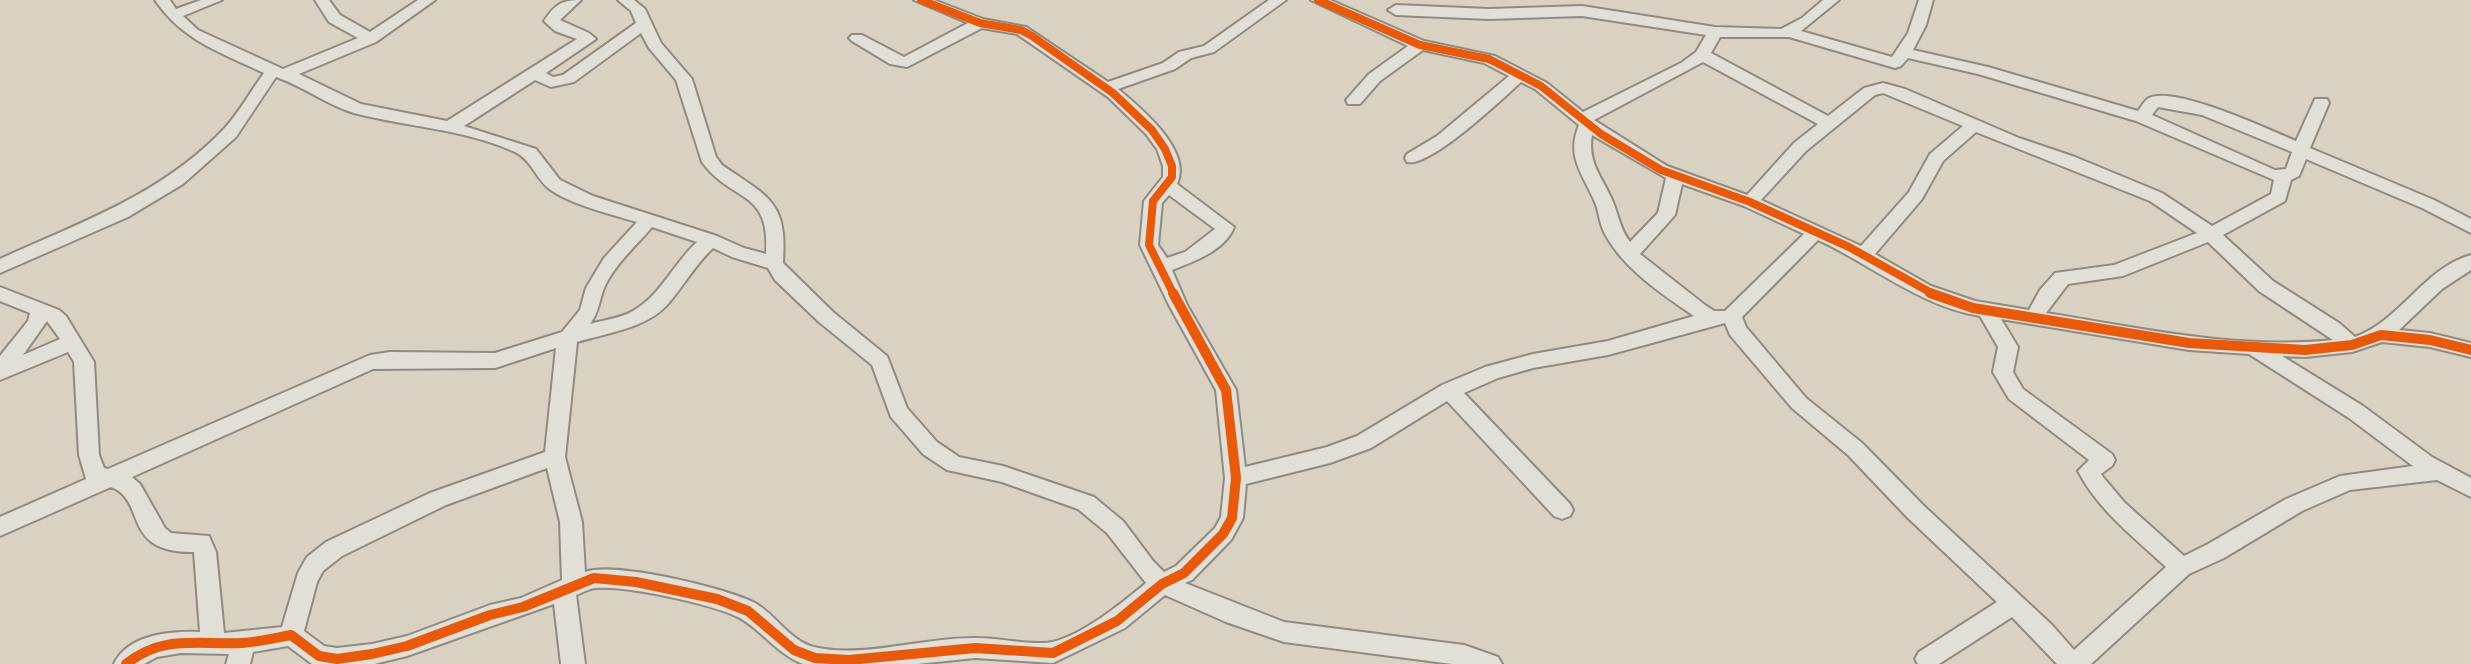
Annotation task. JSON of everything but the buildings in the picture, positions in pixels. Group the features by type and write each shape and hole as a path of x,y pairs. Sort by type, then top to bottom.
{"street":[{"path":"162,0 173,15 193,33 356,108 450,127 518,147 530,153 554,184 587,200 711,240 738,253 774,262 802,295 880,361 898,411 930,448 954,464 1003,474 1086,503 1115,527 1144,568 1161,584 1234,615 1284,632 1464,655 1490,664"},
{"path":"173,15 215,0"},
{"path":"322,0 322,5 331,16 370,39"},
{"path":"0,267 103,223 153,198 185,175 230,132 279,73 331,59 370,39 428,0"},
{"path":"450,127 588,39 582,34 559,29 552,22 558,11 574,0"},
{"path":"625,0 637,9 654,46 684,79 708,158 716,169 764,203 773,218 776,237 774,262"},
{"path":"291,635 319,656 337,659 408,655 478,619 523,607 594,578 636,582 717,599 748,611 794,650 815,658 849,660 975,648 1051,658 1117,621 1161,584 1175,580 1223,534 1232,518 1236,478 1226,390 1178,305 1149,245 1153,201 1169,186 1172,167 1158,137 1129,107 1021,30 980,23 922,0"},
{"path":"949,11 970,0"},
{"path":"1104,89 1169,66 1185,55 1209,48 1279,0"},
{"path":"1318,0 1420,45 1489,60 1541,86 1585,121 1661,170 1750,202 1863,255 1924,291 1986,310 2189,343 2291,349 2352,345 2381,335 2435,284 2471,261"},
{"path":"1377,27 1409,0"},
{"path":"1566,0 1715,32 1791,33 1900,58 1982,70 2142,117 2225,156 2283,177 2293,172 2321,103"},
{"path":"1791,33 1832,0"},
{"path":"1884,88 1923,15 1926,0"},
{"path":"1396,10 1489,15 1584,6"},
{"path":"857,38 896,61 907,62 980,23"},
{"path":"533,73 551,82 568,79 644,24"},
{"path":"1585,121 1687,66 1702,55 1715,32"},
{"path":"1354,100 1361,87 1376,79 1395,61 1420,45"},
{"path":"1702,55 1829,124"},
{"path":"1413,158 1443,140 1520,75"},
{"path":"1750,202 1786,160 1870,91 1884,88 2155,197 2211,234 2266,286 2332,328 2352,345"},
{"path":"2142,117 2153,102 2182,104 2251,128 2428,204 2471,227"},
{"path":"1585,121 1581,158 1586,173 1604,202 1612,230 1630,253 1681,297 1722,316 1799,402 1856,449 1916,512 2014,603 2073,664 2181,567 2216,551 2294,505 2339,485 2367,478 2439,471"},
{"path":"1863,255 1916,195 1936,158 1975,124"},
{"path":"1630,253 1666,215 1675,175"},
{"path":"2034,318 2046,295 2062,278 2116,271 2211,234 2279,197 2283,177"},
{"path":"1160,267 1192,256 1223,233 1225,227 1169,186"},
{"path":"573,664 569,587 571,522 555,457 569,337 589,313 595,288 610,264 648,221"},
{"path":"1236,478 1330,455 1364,442 1449,390 1492,372 1533,361 1608,348 1722,316 1815,233"},
{"path":"0,527 260,412 310,386 370,362 392,358 489,363 519,356 534,347 638,317 660,301 689,260 711,240"},
{"path":"0,293 40,309 59,321 84,362 89,455 95,475 124,482 134,491 151,531 162,540 178,544 201,543 205,552 213,643"},
{"path":"0,371 37,323 40,309"},
{"path":"1986,310 2008,347 2003,372 2016,394 2105,460 2089,471 2094,482 2181,567"},
{"path":"2381,335 2430,340 2471,350"},
{"path":"0,371 70,343"},
{"path":"2252,346 2311,381 2439,471 2471,488"},
{"path":"2291,349 2311,381"},
{"path":"1449,390 1562,510"},
{"path":"291,635 306,580 315,564 334,549 438,499 555,457"},
{"path":"1927,659 2014,603"},
{"path":"126,664 146,649 173,641 213,643 241,654 291,635"}],"cycle path":[{"path":"126,664 152,647 166,644 242,643 291,635 319,656 337,659 372,654 407,646 490,615 523,607 594,578 636,582 717,599 748,611 794,650 815,658 849,660 975,648 1053,653 1117,621 1162,584 1184,573 1223,534 1232,518 1236,478 1226,390 1178,305 1149,245 1153,201 1172,177 1172,166 1165,149 1152,130 1113,93 1032,36 1021,30 980,23 921,0"},
{"path":"1318,0 1420,45 1489,59 1541,86 1601,134 1661,170 1750,202 1849,247 1924,291 1973,308 2189,343 2305,350 2352,345 2381,335 2430,340 2471,350"}]}
